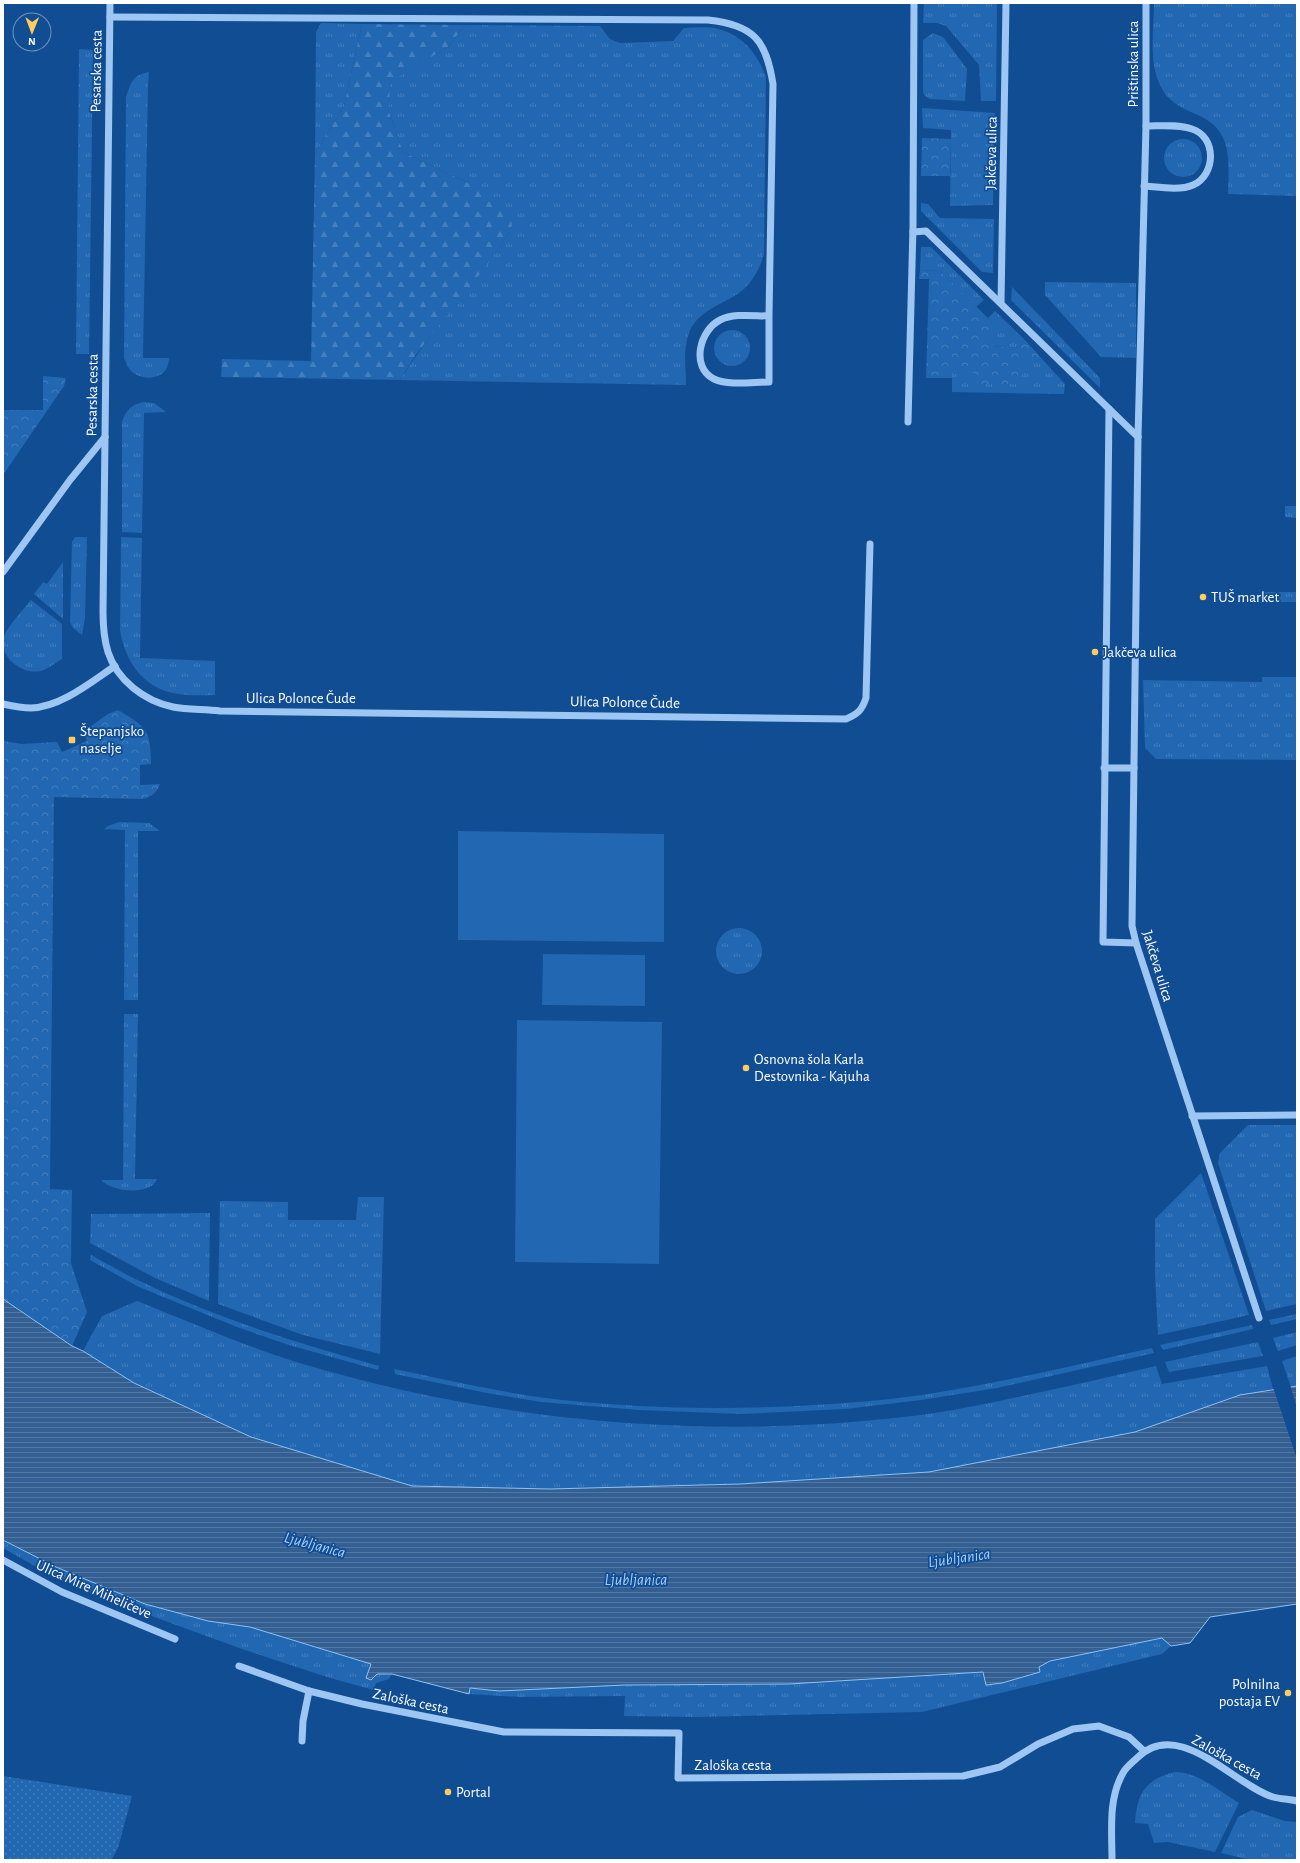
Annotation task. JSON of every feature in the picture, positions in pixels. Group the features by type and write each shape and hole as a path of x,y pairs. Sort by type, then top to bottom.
{"street":[{"name":"Pesarska cesta","path":"110,3 102,612 105,640 108,653 115,666 124,679 135,690 160,704 175,708 220,710"},
{"path":"908,422 913,232 914,3"},
{"name":"Jakčeva ulica","path":"1001,303 1006,3"},
{"name":"Prištinska ulica","path":"1146,3 1146,126 1144,186 1186,188 1195,185 1206,174 1211,159 1207,142 1202,135 1193,129 1146,126"},
{"path":"110,17 708,20 729,23 746,30 754,36 763,47 767,57 773,84 769,382 729,382 713,378 703,367 700,350 705,334 711,326 719,321 736,316 769,316"},
{"name":"Jakčeva ulica","path":"1144,186 1138,437 1132,926 1192,1116 1259,1318"},
{"path":"913,232 926,231 1138,437"},
{"path":"1109,409 1109,535 1104,768 1103,942 1136,942"},
{"path":"3,572 70,480 105,437"},
{"name":"Ulica Polonce Čude","path":"220,710 846,719 856,715 863,709 866,698 870,544"},
{"path":"3,704 32,708 50,704 71,694 115,666"},
{"path":"1104,768 1134,768"},
{"path":"1192,1116 1297,1115"},
{"name":"Ulica Mire Miheličeve","path":"3,1560 62,1592 175,1639"},
{"name":"Zaloška cesta","path":"239,1666 309,1691 370,1706 504,1732 679,1733 678,1778 963,1776 1000,1767 1038,1744 1073,1729 1099,1726 1129,1737 1144,1751 1153,1747 1173,1745 1184,1747 1199,1753 1272,1797 1297,1801"},
{"path":"302,1741 303,1721 309,1691"},
{"path":"1112,1860 1113,1804 1116,1788 1124,1772 1144,1751"}],"green space":[{"path":"924,3 997,3 996,101 981,101 979,65 946,26 937,23 923,23"},
{"path":"1154,3 1297,3 1297,196 1228,194 1228,156 1222,135 1206,119 1171,100 1164,92 1157,78 1153,57"},
{"path":"321,23 362,24 344,106 315,154 316,32"},
{"path":"362,24 465,25 448,47 391,81 388,109 403,152 466,182 513,215 510,232 487,265 415,356 400,380 221,377 222,359 311,361 315,154 344,106"},
{"path":"465,25 600,26 610,39 620,43 673,41 684,28 710,28 718,29 735,36 748,47 759,61 766,77 764,253 757,272 745,288 730,299 705,313 692,327 686,342 686,385 400,380 426,342 510,232 466,182 403,152 388,109 390,81 448,47"},
{"path":"933,33 943,37 967,69 965,101 930,99 925,96 923,92 923,40"},
{"path":"79,49 93,50 89,354 76,354"},
{"path":"149,72 143,358 169,358 167,368 164,372 155,377 149,378 139,376 130,370 124,358 126,97 133,80 139,75"},
{"path":"922,108 995,113 993,205 950,206 951,130 923,128"},
{"path":"922,138 951,139 950,176 921,176"},
{"path":"1183,139 1196,145 1202,158 1196,171 1183,177 1170,171 1164,158 1170,145"},
{"path":"921,203 928,204 940,218 994,219 993,273 982,272 921,211"},
{"path":"921,247 931,247 984,300 976,307 940,271 920,270"},
{"path":"920,270 940,271 992,322 992,346 1018,348 1025,340 1043,360 1022,360 1022,384 973,384 973,372 952,372 952,378 926,378 929,279 919,279"},
{"path":"1045,282 1136,283 1136,358 1101,357 1045,295"},
{"path":"1012,287 1100,378 1100,388 1011,300"},
{"path":"995,311 1025,340 1018,348 992,346 992,322 988,318"},
{"path":"732,330 742,333 747,338 750,348 747,358 742,363 732,366 722,363 717,358 714,348 717,338 722,333"},
{"path":"1022,360 1043,360 1065,384 1064,394 952,392 952,372 973,372 973,383"},
{"path":"43,376 66,378 64,386 3,475 3,410 43,410"},
{"path":"144,402 154,403 166,412 144,413 142,533 122,532 122,422 125,414 130,408 136,404"},
{"path":"1285,506 1297,506 1297,518 1285,517"},
{"path":"75,537 87,537 85,618 82,635 73,628 70,622 72,542"},
{"path":"121,537 142,538 140,658 215,661 215,695 178,694 155,686 138,672 126,653 120,630"},
{"path":"63,562 63,619 34,594 43,582 47,584"},
{"path":"1263,592 1297,592 1297,602 1263,602"},
{"path":"31,600 62,624 62,659 41,671 34,672 27,671 14,664 9,659 3,647 4,636"},
{"path":"1262,677 1297,677 1297,760 1156,759 1145,748 1143,680 1262,682"},
{"path":"118,710 141,725 148,736 151,752 151,764 140,765 140,785 160,784 157,790 151,796 142,799 54,797 50,1189 72,1190 71,1263 87,1312 72,1346 3,1299 3,741 22,744 57,742 62,752 87,741 84,731 108,714"},
{"path":"119,822 149,823 160,831 138,831 138,1000 124,1000 125,830 104,829"},
{"path":"458,831 664,834 664,942 458,940"},
{"path":"744,928 756,934 761,942 761,960 756,968 748,973 734,974 722,968 717,960 716,946 722,934 730,929"},
{"path":"543,954 645,955 645,1006 542,1005"},
{"path":"124,1014 138,1014 135,1179 157,1179 147,1188 139,1190 113,1187 101,1180 123,1180"},
{"path":"517,1020 662,1022 659,1264 515,1262"},
{"path":"1248,1125 1297,1125 1297,1304 1266,1311 1218,1163 1220,1153"},
{"path":"1201,1173 1249,1315 1158,1335 1155,1275 1155,1219"},
{"path":"358,1197 384,1197 380,1354 303,1335 218,1304 220,1201 288,1202 288,1220 356,1220"},
{"path":"210,1213 209,1301 155,1278 90,1243 91,1214"},
{"path":"91,1255 135,1279 200,1308 288,1339 379,1366 378,1370 289,1345 237,1327 139,1287 90,1260"},
{"path":"137,1301 261,1350 303,1364 376,1384 450,1400 525,1412 601,1421 677,1426 753,1427 828,1424 904,1417 990,1403 1156,1366 1162,1384 1267,1366 1273,1389 1240,1395 1135,1432 929,1472 740,1484 550,1489 412,1486 251,1437 134,1383 83,1351 102,1316"},
{"path":"1297,1314 1297,1319 1271,1325 1269,1320"},
{"path":"1252,1325 1253,1329 1163,1350 1160,1345"},
{"path":"1297,1332 1297,1345 1278,1351 1273,1338"},
{"path":"1258,1342 1263,1356 1169,1372 1165,1362"},
{"path":"1152,1348 1154,1353 997,1388 921,1400 845,1409 741,1414 639,1410 541,1402 487,1393 395,1374 394,1369 502,1391 570,1401 634,1406 731,1408 843,1403 922,1395 1009,1379"},
{"path":"1297,1356 1297,1386 1291,1387 1282,1361"},
{"path":"3,1540 56,1567 145,1604 208,1621 250,1627 372,1664 366,1678 377,1674 392,1674 389,1679 376,1683 374,1690 330,1678 242,1649 105,1599 47,1573 3,1548"},
{"path":"1163,1638 1171,1646 1162,1654 922,1712 696,1717 624,1716 625,1696 520,1697 469,1694 470,1688 499,1691 625,1685 789,1684 983,1672 986,1684 1040,1672 1039,1667 1050,1661"},
{"path":"1175,1772 1192,1775 1239,1803 1215,1852 1168,1842 1154,1843 1148,1824 1135,1823 1138,1804 1144,1789 1156,1779"},
{"path":"3,1776 132,1796 118,1848 112,1859 3,1860"},
{"path":"1252,1810 1285,1821 1297,1822 1297,1860 1250,1860 1221,1853 1238,1817"}],"water":[{"name":"Ljubljanica","path":"3,1299 72,1346 83,1351 134,1383 251,1437 412,1486 550,1489 740,1484 929,1472 1135,1432 1240,1395 1297,1386 1297,1604 1210,1617 1190,1643 1171,1646 1162,1638 1050,1661 1039,1667 1040,1672 1002,1683 986,1685 983,1672 789,1684 625,1685 499,1691 470,1688 469,1694 392,1674 377,1674 371,1680 366,1678 371,1664 250,1627 208,1621 145,1604 56,1567 3,1540"}],"pier":[{"path":"1290,1385 1297,1408 1297,1459 1273,1387"}],"place":[{"name":"TUŠ market","path":"1203,597"},
{"name":"Jakčeva ulica","path":"1095,652"},
{"name":"Štepanjsko naselje","path":"72,740"},
{"name":"Osnovna šola Karla Destovnika - Kajuha","path":"746,1068"},
{"name":"Polnilna postaja EV","path":"1288,1693"},
{"name":"Portal","path":"448,1792"}]}
